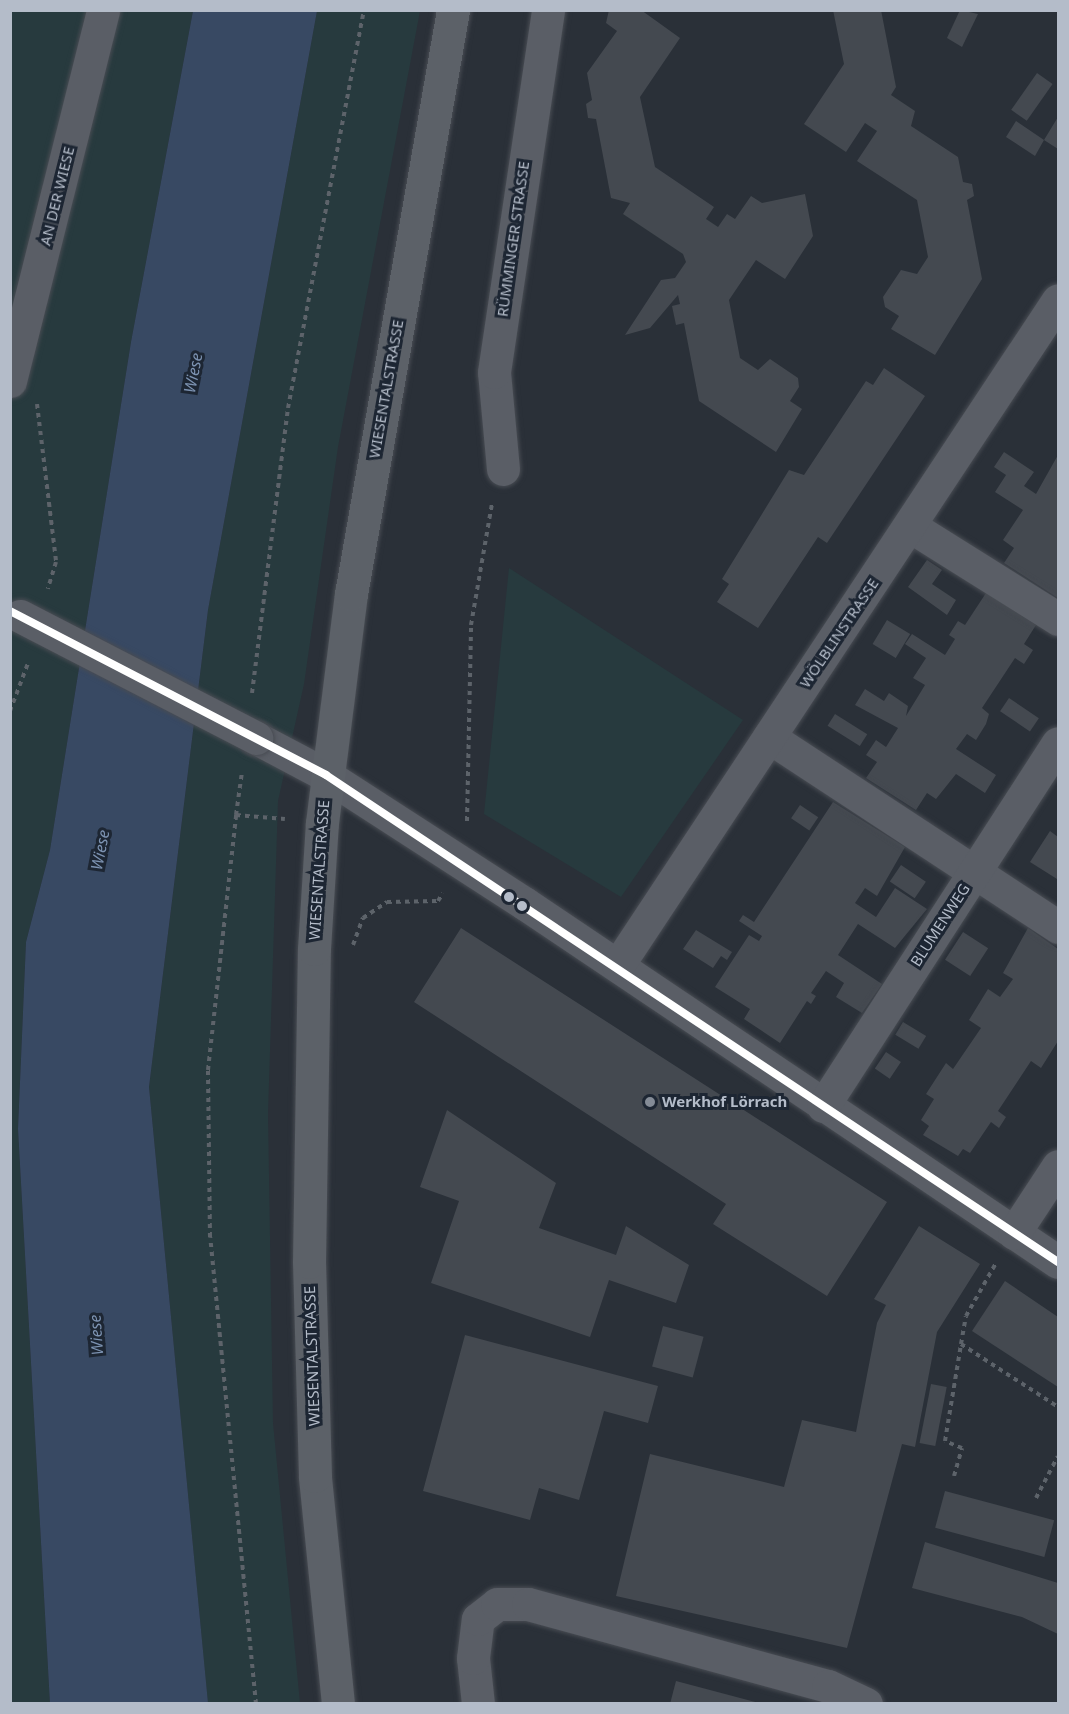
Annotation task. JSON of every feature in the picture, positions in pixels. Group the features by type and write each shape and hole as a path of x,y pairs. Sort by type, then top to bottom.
{"main road":[{"name":"WIESENTALSTRASSE","path":"338,1704 315,1476 309,1262 314,949 322,822 326,776 351,594 453,10"}],"street":[{"name":"AN DER WIESE","path":"24,389 103,10"},
{"name":"RÜMMINGER STRASSE","path":"503,469 494,372 548,10"},
{"name":"WÖLBLINSTRASSE","path":"618,964 1056,307"},
{"path":"910,526 1059,620"},
{"path":"15,614 326,776 618,964 823,1106 1059,1262"},
{"path":"769,737 1059,927"},
{"name":"BLUMENWEG","path":"823,1106 1059,743"},
{"path":"1014,1233 1059,1166"},
{"path":"478,1704 473,1658 478,1619 497,1604 528,1604 828,1686 866,1704"}],"path":[{"path":"251,699 288,408 364,10"},
{"path":"24,389 56,562 46,596"},
{"path":"465,864 471,625 486,522 503,469"},
{"path":"10,711 31,653"},
{"path":"242,769 208,1070 210,1225 256,1704"},
{"path":"236,815 322,822"},
{"path":"954,1476 962,1448 945,1441 966,1316 1014,1233"},
{"path":"961,1344 1059,1407"},
{"path":"1036,1498 1059,1456"}],"green space":[{"path":"10,11 193,11 131,342 50,850 26,942 18,1129 50,1704 10,1703"},
{"path":"317,11 420,11 338,447 304,684 278,801 268,1114 273,1423 300,1703 208,1704 149,1087 208,610"},
{"path":"509,568 743,720 621,897 484,814"}],"water":[{"name":"Wiese","path":"193,11 317,11 208,610 149,1087 208,1703 50,1704 18,1129 26,942 50,850 131,342"}],"building":[{"path":"609,10 641,10 680,38 640,97 655,167 714,207 706,219 718,227 727,214 735,219 751,196 762,203 805,194 813,236 785,279 756,260 729,300 740,358 758,370 770,359 798,378 799,387 790,401 802,409 776,452 699,401 684,323 676,325 672,306 680,304 678,295 650,328 625,335 661,280 675,278 686,262 683,254 623,214 630,203 611,198 596,119 588,118 586,104 592,100 587,73 617,31 606,23"},
{"path":"833,10 881,10 896,87 891,95 915,111 911,126 958,157 963,182 972,184 974,196 967,200 982,279 935,355 891,329 899,316 885,307 883,297 901,270 917,274 928,257 917,200 857,161 877,131 865,123 846,152 804,124 844,64"},
{"path":"960,10 978,14 962,47 947,38"},
{"path":"1037,73 1053,84 1027,121 1011,110"},
{"path":"1058,117 1058,149 1044,140"},
{"path":"1016,121 1044,140 1035,156 1006,137"},
{"path":"884,368 925,396 827,543 818,537 758,628 717,602 729,584 722,579 789,470 804,475 866,381 873,385"},
{"path":"1004,452 1034,472 1024,486 1036,494 1058,455 1058,598 1004,563 1014,548 1003,540 1023,510 995,492 1006,475 994,467"},
{"path":"927,560 942,570 932,584 956,600 947,615 908,587"},
{"path":"986,593 1036,625 1024,644 1033,650 1024,664 1015,658 982,708 989,714 976,740 967,734 956,749 996,775 985,793 956,774 936,799 927,793 916,810 866,778 877,762 866,755 876,740 886,747 898,728 855,705 865,689 884,701 889,693 908,706 906,716 925,685 913,678 926,658 905,644 912,634 945,655 955,639 949,635 958,621 965,625"},
{"path":"887,620 910,634 896,658 873,644"},
{"path":"1009,698 1039,718 1030,731 1000,711"},
{"path":"835,714 867,734 860,746 828,726"},
{"path":"833,802 905,847 877,896 865,888 855,903 876,917 895,888 927,909 895,948 858,924 838,955 882,984 862,1013 836,997 844,983 826,971 811,993 816,996 811,1004 807,1001 780,1043 744,1019 750,1009 715,987 749,935 759,941 762,936 739,921 743,915 754,922"},
{"path":"800,805 818,817 809,831 791,818"},
{"path":"1050,831 1058,837 1057,879 1030,862"},
{"path":"901,865 926,882 915,898 890,882"},
{"name":"Werkhof Lörrach","path":"461,928 887,1202 827,1296 713,1224 726,1204 414,1002"},
{"path":"1028,928 1058,949 1058,1041 1041,1068 1031,1061 998,1111 1006,1117 999,1128 991,1122 970,1153 963,1149 958,1156 923,1135 929,1126 921,1120 934,1099 926,1094 946,1063 953,1069 981,1028 969,1020 988,989 1000,997 1013,979 1003,973"},
{"path":"696,930 732,952 727,960 721,956 713,968 683,949"},
{"path":"963,932 988,948 970,976 945,960"},
{"path":"903,1022 926,1036 918,1049 895,1035"},
{"path":"886,1052 901,1062 890,1079 875,1069"},
{"path":"447,1110 556,1183 539,1228 616,1255 626,1226 689,1265 676,1303 609,1280 590,1337 431,1283 459,1201 420,1187"},
{"path":"919,1226 980,1264 937,1332 915,1447 902,1444 847,1648 616,1596 650,1454 784,1487 802,1420 856,1432 877,1323 886,1305 874,1299"},
{"path":"1005,1281 1058,1317 1058,1387 972,1331"},
{"path":"663,1326 704,1337 693,1377 652,1367"},
{"path":"465,1335 658,1386 648,1423 604,1411 579,1500 539,1488 530,1520 423,1491"},
{"path":"931,1384 947,1387 935,1446 920,1443"},
{"path":"945,1491 1054,1520 1044,1557 935,1528"},
{"path":"925,1542 1058,1583 1058,1634 1022,1617 912,1588"},
{"path":"676,1681 759,1703 670,1704"}],"transit line":[{"path":"10,611 326,775 1058,1262"}],"place":[{"name":"Werkhof Lörrach","path":"650,1102"}]}
